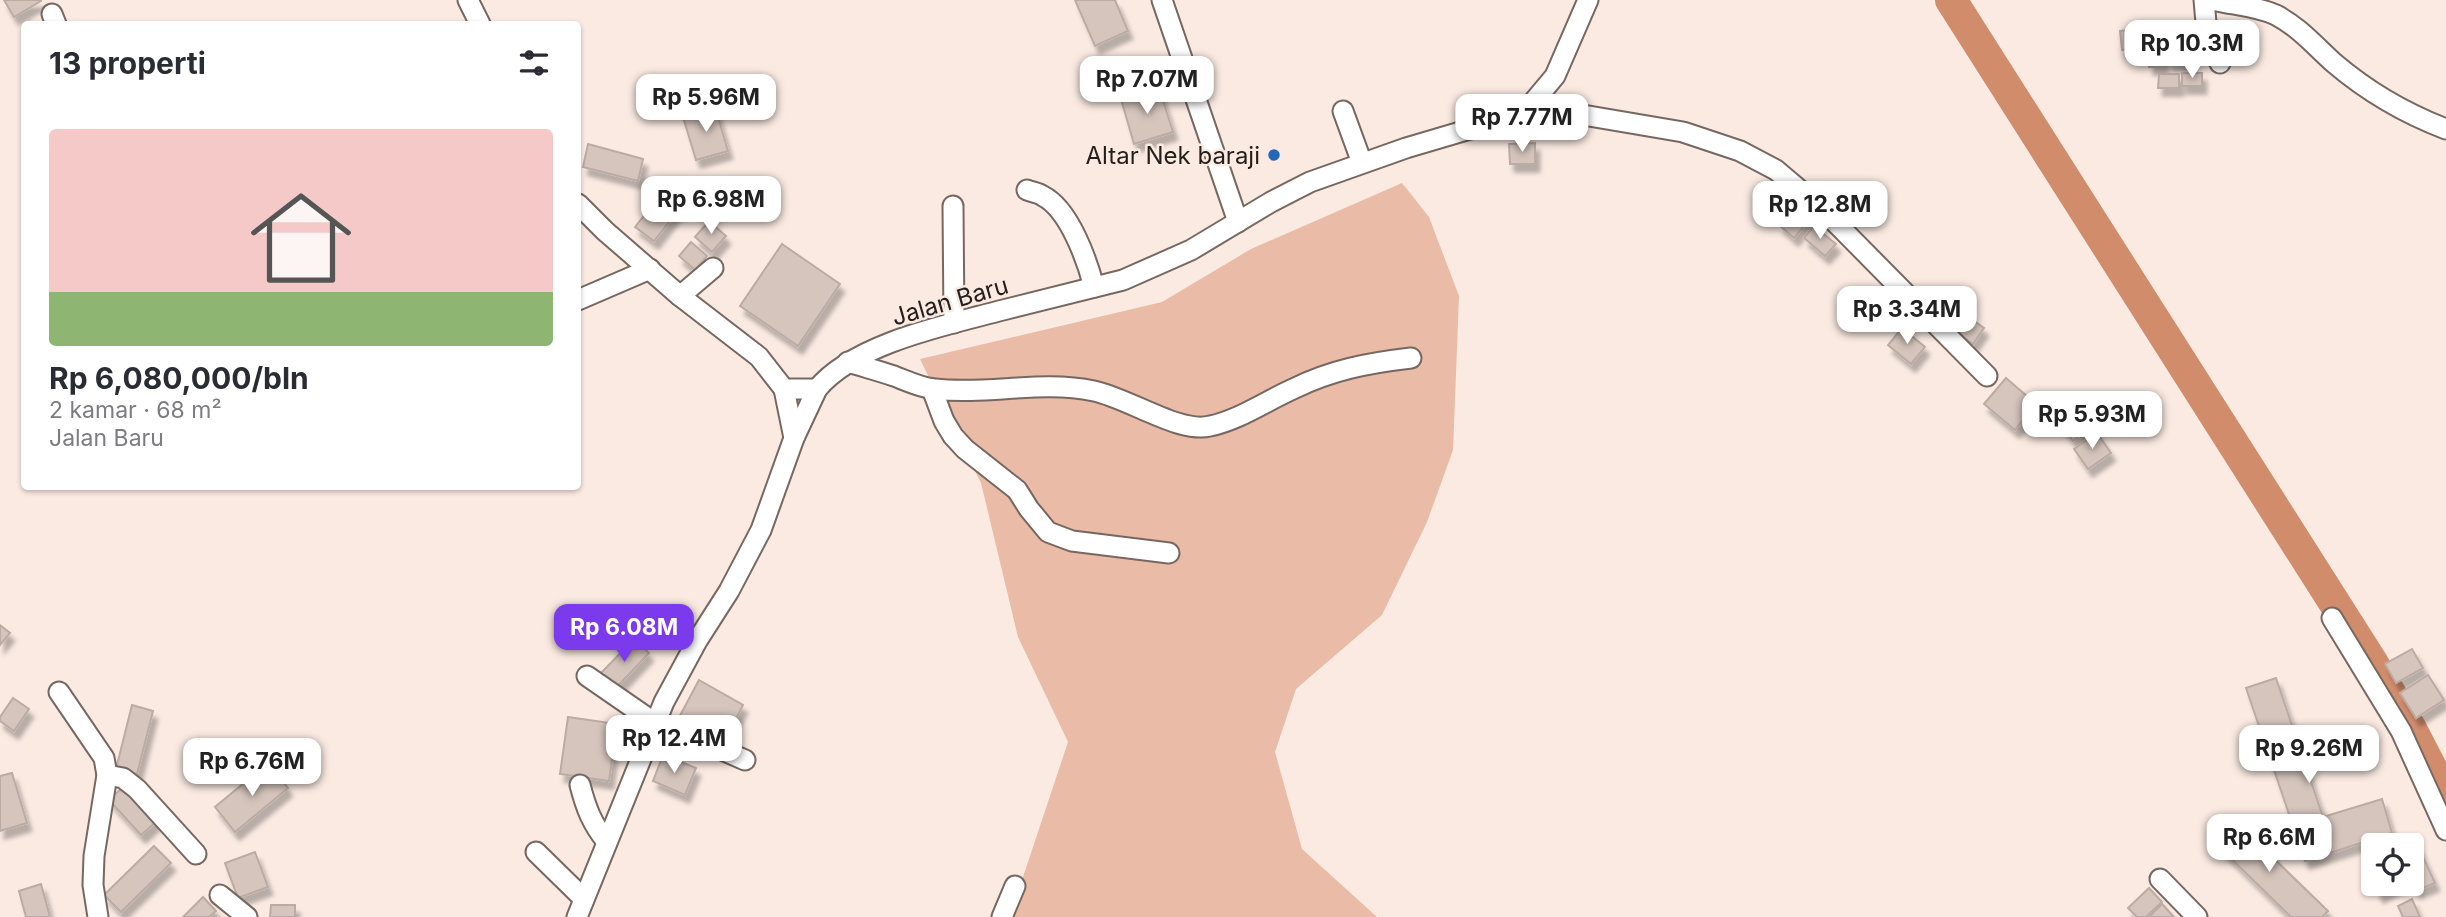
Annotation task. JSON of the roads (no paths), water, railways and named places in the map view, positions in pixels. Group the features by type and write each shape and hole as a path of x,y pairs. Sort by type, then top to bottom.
{"street":[{"path":"468,0 478,21"},
{"path":"1162,0 1238,222"},
{"name":"Jalan Baru","path":"580,908 655,723 676,680 729,592 761,530 794,438 817,389 848,362 880,348 954,323 1123,280 1166,263 1310,182 1494,122 1530,106 1555,76 1588,0"},
{"path":"2204,0 2207,34 2220,63"},
{"path":"2213,0 2253,8 2297,27 2335,63 2376,95 2409,114 2446,129"},
{"path":"1530,106 1684,132 1740,151 1776,170 1822,209 1987,376"},
{"path":"1343,111 1362,163"},
{"path":"1027,190 1045,196 1067,221 1084,251 1094,287"},
{"path":"953,206 954,323"},
{"path":"581,207 680,296 759,357 784,388 794,438"},
{"path":"680,296 713,268"},
{"path":"581,299 650,269"},
{"path":"848,362 932,389 967,391 1054,387 1094,391 1129,402 1185,426 1199,428 1232,418 1330,373 1365,363 1411,358"},
{"path":"784,388 817,389"},
{"path":"932,389 953,436 965,449 1017,489 1048,532 1072,541 1169,553"},
{"path":"2332,618 2401,731 2446,830"},
{"path":"587,676 655,723 745,760"},
{"path":"59,692 103,758 107,775 94,856 93,885 97,917"},
{"path":"107,775 123,778 137,789 196,854"},
{"path":"580,785 590,819 607,842"},
{"path":"536,852 580,908"},
{"path":"2160,879 2197,917"},
{"path":"1002,917 1015,886"},
{"path":"220,895 247,917"}],"waterway":[{"path":"1951,0 2372,662 2441,787 2439,796 2446,814"}],"place":[{"name":"Altar Nek baraji","path":"1274,155"}]}
